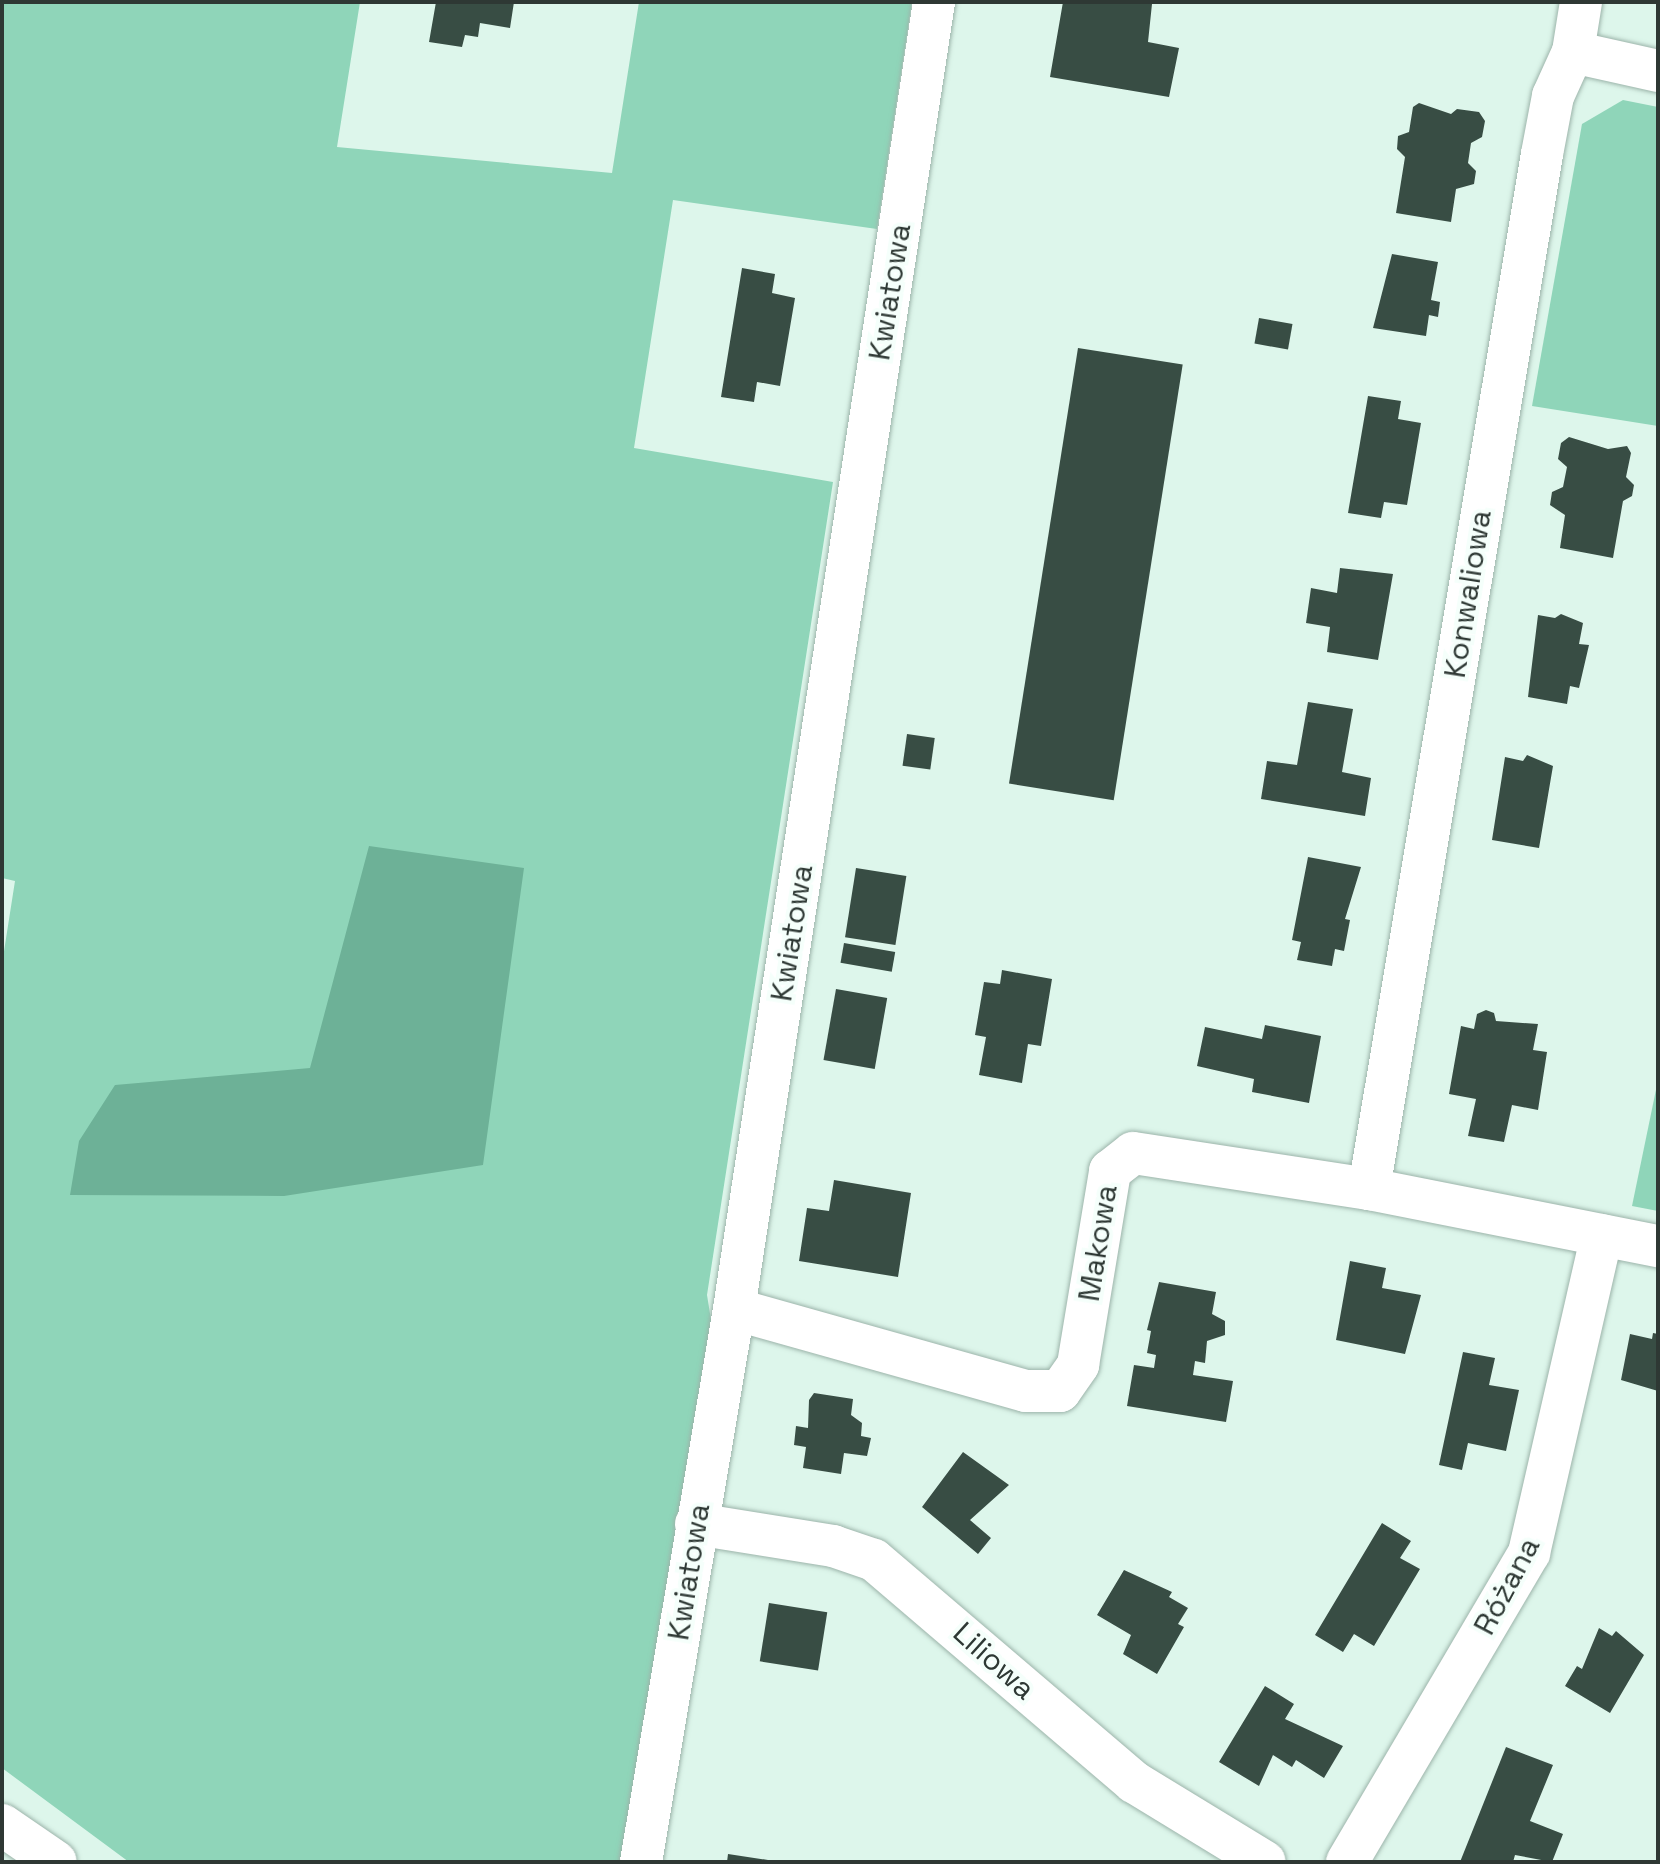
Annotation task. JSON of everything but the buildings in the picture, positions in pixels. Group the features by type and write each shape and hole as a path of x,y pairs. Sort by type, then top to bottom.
{"street":[{"name":"Kwiatowa","path":"641,1862 734,1309 934,2"},
{"name":"Konwaliowa","path":"1369,1189 1542,154 1553,96 1573,52 1581,2"},
{"path":"1573,52 1658,71"},
{"name":"Makowa","path":"734,1309 1044,1394 1060,1391 1078,1365 1110,1171 1118,1159 1146,1153 1369,1189 1658,1246"},
{"name":"Różana","path":"1347,1862 1529,1553 1602,1235"},
{"name":"Liliowa","path":"696,1524 833,1546 874,1560 1134,1782 1265,1862"},
{"path":"2,1825 56,1862"}],"shaded area":[{"path":"2,2 360,2 337,147 612,173 639,2 912,2 877,229 673,200 634,448 833,482 707,1295 713,1332 626,1862 129,1862 2,1768 2,964 15,881 2,878"},
{"path":"1623,100 1658,107 1658,426 1532,406 1582,124"},
{"path":"369,846 524,868 483,1165 284,1196 70,1195 79,1141 115,1085 310,1068"},
{"path":"1658,1080 1658,1211 1632,1206"}]}
